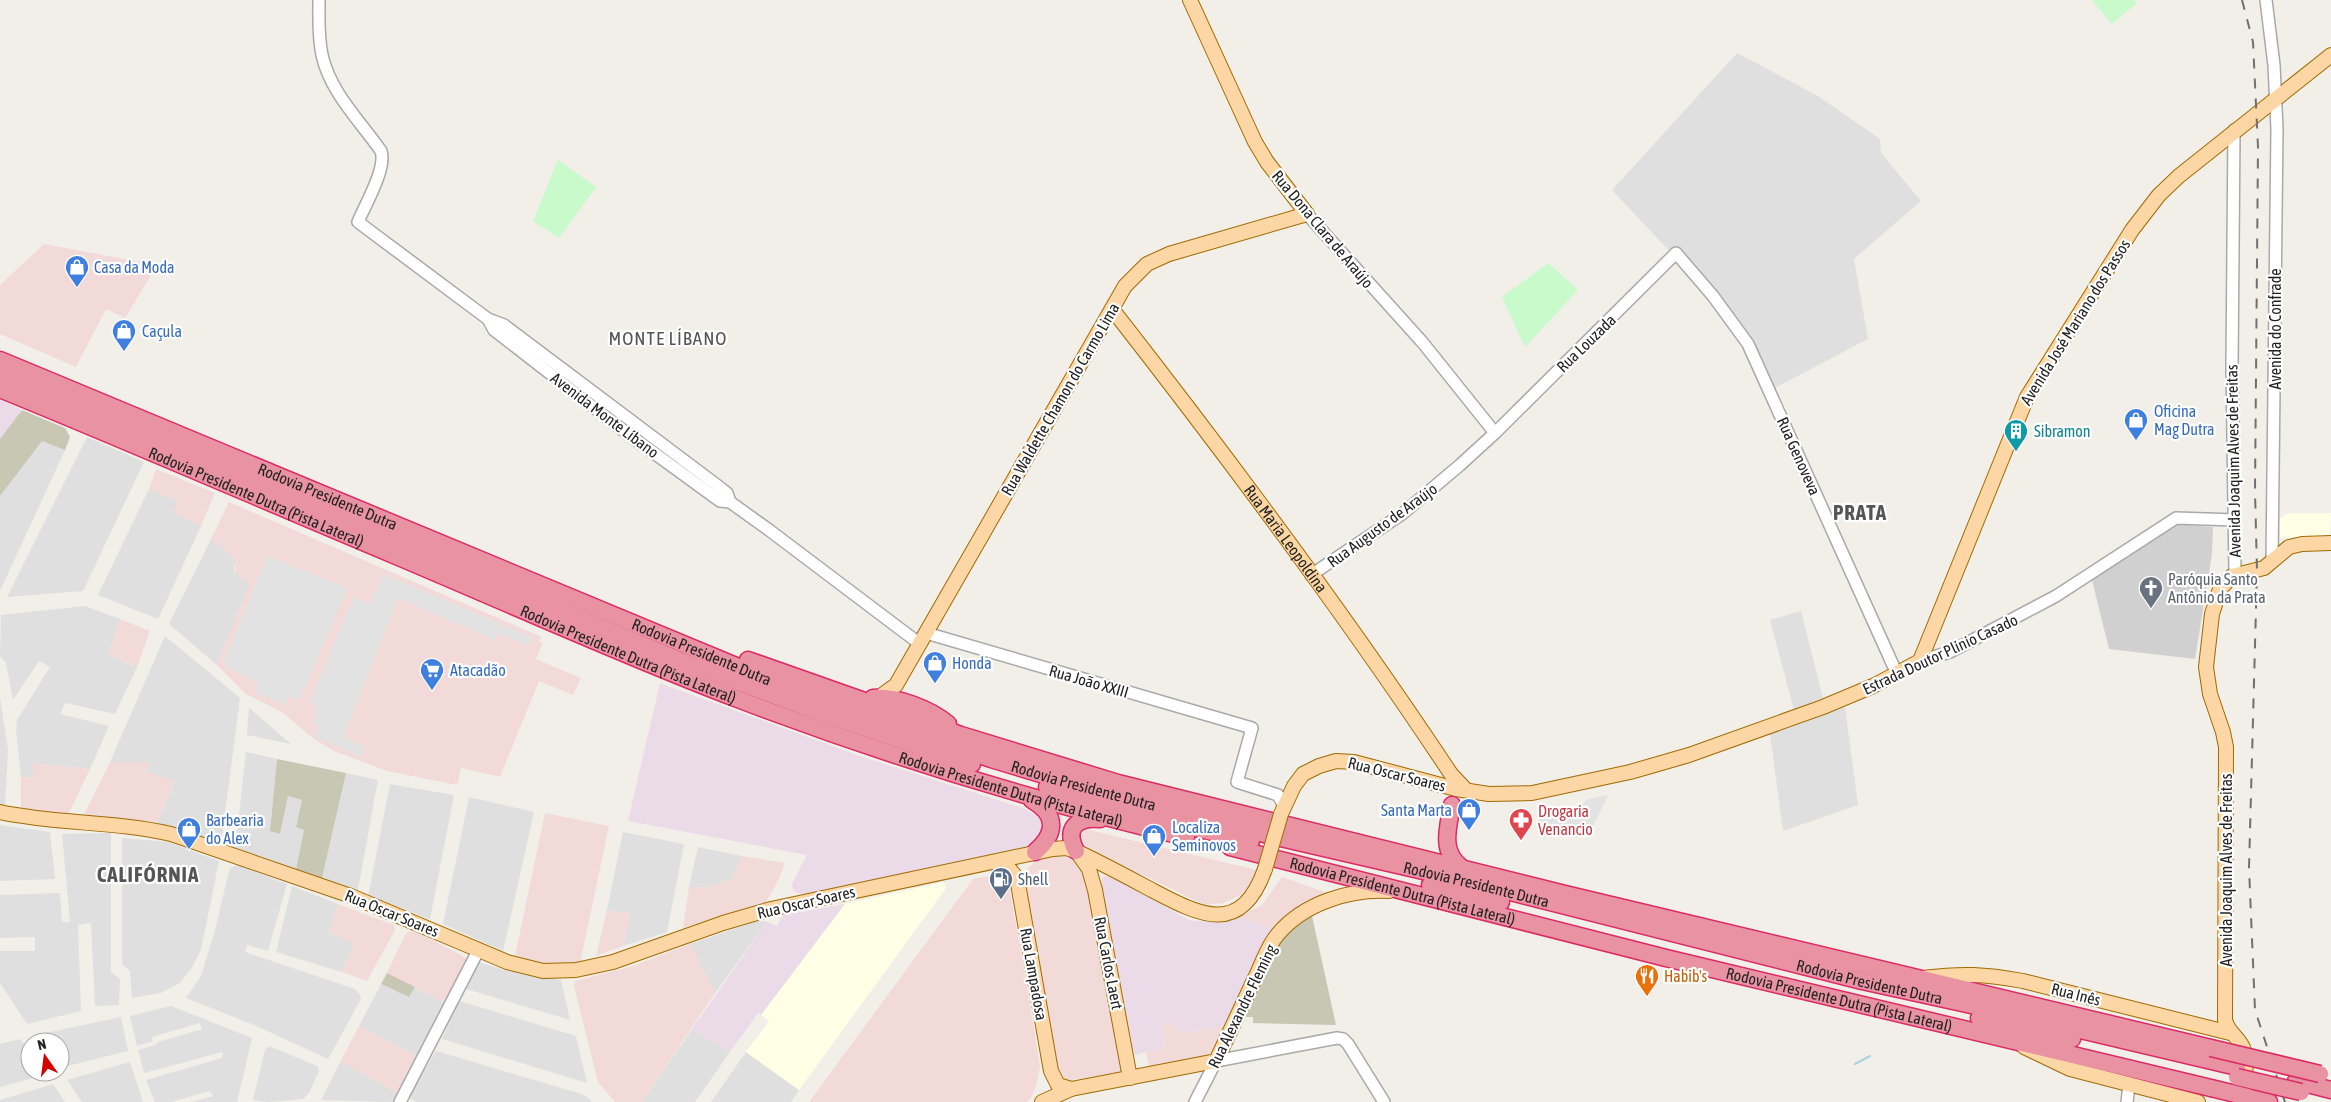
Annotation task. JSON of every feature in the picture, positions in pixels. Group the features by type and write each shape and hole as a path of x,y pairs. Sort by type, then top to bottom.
{"highway":[{"name":"Rodovia Presidente Dutra","path":"0,360 777,683 890,724 1057,779 1272,836 1475,883 1862,981 2017,1015 2298,1087 2331,1090"},
{"name":"Rodovia Presidente Dutra","path":"0,373 682,661 935,753 1026,781 1173,822 1795,975 2237,1072"},
{"name":"Rodovia Presidente Dutra (Pista Lateral)","path":"0,388 590,640 696,682 903,758 1117,821 1412,892 1666,958 2269,1102"},
{"name":"Rodovia Presidente Dutra (Pista Lateral)","path":"625,620 774,669 961,736 1127,785 2325,1076"},
{"path":"850,697 878,698 897,693 929,712 961,736"},
{"path":"1022,794 1045,809 1050,818 1051,832 1049,838 1035,852"},
{"name":"Rua Maria Leopoldina","path":"1452,805 1447,848 1451,858 1461,867"},
{"path":"1076,851 1072,843 1072,833 1078,822 1093,818 1117,821"},
{"name":"Rodovia Presidente Dutra","path":"2298,1087 2331,1101"}],"main road":[{"name":"Rua Dona Clara de Araújo","path":"1190,0 1254,142 1307,214"},
{"name":"Avenida José Mariano dos Passos","path":"1920,661 2027,397 2144,212 2174,180 2276,96 2331,54"},
{"name":"Rua Waldette Chamon do Carmo Lima","path":"897,693 923,639 1112,309 1134,275 1153,260 1196,245 1307,214"},
{"name":"Rua Maria Leopoldina","path":"1112,309 1174,389 1311,575 1448,780 1452,805"},
{"path":"2235,575 2256,571 2292,546 2331,543"},
{"name":"Avenida Joaquim Alves de Freitas","path":"2224,1027 2226,747 2210,694 2206,667 2215,601 2222,585 2235,575"},
{"name":"Estrada Doutor Plínio Casado","path":"1630,772 1689,755 1823,707 1898,674 1920,661"},
{"name":"Rua Oscar Soares","path":"0,812 54,821 140,829 171,834 351,896 526,968 554,972 576,970 613,962 715,926 771,909 1035,852 1062,848 1076,851 1186,908 1208,915 1230,912 1249,900 1258,889 1282,810 1294,786 1303,774 1319,766 1340,760 1448,780 1466,790 1490,794 1532,793"},
{"name":"Rua Oscar Soares","path":"1452,805 1465,798 1506,800 1630,772"},
{"name":"Rua Carlos Laert","path":"1076,851 1089,870 1095,890 1130,1078"},
{"path":"993,862 1007,866 1018,878 1024,862 1035,852"},
{"name":"Rua Lampadosa","path":"1018,878 1051,1071"},
{"name":"Rua Alexandre Fleming","path":"1216,1061 1272,943 1286,925 1315,906 1346,894 1375,891 1412,892"},
{"name":"Rua Inês","path":"1919,978 1956,973 1991,975 2224,1027"},
{"path":"2224,1027 2241,1044 2246,1057 2244,1086 2238,1102"},
{"path":"2008,1039 2064,1067 2198,1102"},
{"path":"1040,1102 1071,1089 1216,1061"},
{"path":"1051,1071 1058,1085 1071,1089"},
{"path":"1040,1102 1051,1071"}],"street":[{"name":"Avenida Monte Líbano","path":"319,0 320,39 325,64 333,83 381,151 383,158 381,169 358,222 488,319 499,322 511,330 711,480 727,493 730,502 923,639"},
{"name":"Avenida do Confrade","path":"2266,0 2276,96 2272,561"},
{"name":"Avenida Joaquim Alves de Freitas","path":"2234,130 2232,367 2235,575"},
{"name":"Rua Dona Clara de Araújo","path":"1307,214 1423,343 1495,433"},
{"name":"Rua Louzada","path":"1495,433 1676,253"},
{"name":"Rua Genoveva","path":"1676,253 1713,296 1748,344 1898,674"},
{"name":"Rua Augusto de Araújo","path":"1311,575 1402,514 1495,433"},
{"name":"Estrada Doutor Plínio Casado","path":"1920,661 1950,652 2056,596 2176,518 2235,520"},
{"name":"Rua João XXIII","path":"923,639 1252,728 1237,782 1274,793 1280,797 1282,810"},
{"path":"400,1102 479,949"},
{"path":"1216,1061 1340,1038 1348,1044 1384,1102"},
{"name":"Rua Alexandre Fleming","path":"1196,1102 1216,1061"},
{"path":"2127,1102 2130,1085"}],"shaded area":[{"path":"1737,53 1818,96 1880,139 1881,153 1921,201 1854,259 1868,339 1767,392 1738,333 1707,291 1612,190"},
{"path":"44,244 157,265 125,318 106,309 76,367 0,334 0,285"},
{"path":"0,399 22,410 0,439"},
{"path":"22,410 65,428 70,437 65,450 42,441 0,496 0,439"},
{"path":"87,437 144,462 83,591 7,597"},
{"path":"42,440 65,450 0,591 0,496"},
{"path":"156,469 215,493 201,526 173,512 178,501 149,489"},
{"path":"149,489 178,501 174,512 201,526 158,619 98,595"},
{"path":"229,502 542,637 539,641 543,643 536,659 581,678 573,695 539,681 500,777 461,768 457,785 387,771 334,751 314,739 282,712 246,694 217,665 250,584 234,571 236,568 234,565 237,560 211,539"},
{"path":"2288,513 2331,513 2330,536 2280,538 2280,518"},
{"name":"Paróquia Santo Antônio da Prata","path":"2174,524 2213,527 2212,554 2195,659 2109,649 2092,580"},
{"path":"211,539 237,560 234,565 234,571 250,584 217,665 169,624"},
{"path":"267,556 348,588 299,700 289,697 286,705 256,693 259,684 225,666 224,661"},
{"path":"383,574 532,637 528,645 499,633 495,640 398,598 343,737 365,747 361,757 315,737 319,727 313,724 317,706 309,703 354,597 370,604"},
{"path":"85,606 120,619 108,654 137,667 115,714 65,703 60,714 109,726 90,769 33,763 33,778 21,777 16,729 17,720 50,667 39,661 13,700 6,663 0,656 1,615"},
{"path":"1801,611 1823,698 1794,710 1770,620"},
{"path":"120,619 150,631 137,667 108,654"},
{"path":"165,636 240,698 221,844 156,825 174,781 146,772 151,762 110,762"},
{"path":"660,683 860,756 1023,808 1041,818 1044,826 1043,838 1024,851 805,894 797,893 793,890 792,884 807,855 628,821"},
{"path":"0,697 8,750 5,807 0,806"},
{"path":"1845,707 1858,805 1783,831 1770,734"},
{"path":"249,708 291,744 247,735"},
{"path":"246,752 277,759 270,830 280,833 288,796 303,800 296,826 304,830 296,869 235,851"},
{"path":"277,759 346,773 322,878 296,869 304,830 296,827 302,800 288,796 280,834 270,831"},
{"path":"110,762 151,762 146,772 174,780 156,825 117,818 83,817"},
{"path":"33,763 90,769 67,817 21,808 21,777 33,778"},
{"path":"346,773 378,780 358,890 322,878"},
{"path":"390,784 454,795 430,919 368,897"},
{"path":"1608,795 1590,833 1571,828 1563,830 1562,834 1541,831 1538,817 1577,810 1588,799"},
{"path":"469,797 534,812 503,951 443,924"},
{"path":"545,813 609,826 580,963 550,965 515,956"},
{"path":"0,825 50,832 55,879 0,881"},
{"name":"Localiza Seminovos","path":"1085,829 1257,870 1250,884 1241,895 1223,903 1205,905 1085,847 1081,837"},
{"path":"623,832 684,844 667,932 623,946 630,914 607,910"},
{"path":"111,833 111,972 120,979 119,1005 95,1006 91,923 78,925 81,1011 27,1024 0,983 0,951 35,951 35,937 0,938 0,895 60,893 62,922 70,922 62,834"},
{"path":"122,838 168,842 219,861 201,950 191,969 180,983 161,993 132,998 130,971 122,964"},
{"path":"698,847 742,856 732,879 708,888 689,887"},
{"path":"1059,855 1075,861 1086,881 1121,1072 1070,1080 1062,1079 1058,1073 1023,877 1028,868 1036,861"},
{"path":"742,856 785,863 778,881 766,902 683,928 689,887 708,888 732,879"},
{"path":"237,865 287,884 268,951 247,945 245,952 355,989 360,995 361,999 328,1059 254,1025 186,998 201,976 215,930 228,875 230,869"},
{"path":"1004,873 1007,877 1022,956 1040,1066 1037,1083 1031,1098 1027,1102 809,1102 973,879"},
{"path":"1110,876 1189,920 1207,922 1239,917 1272,928 1226,1026 1184,1033 1172,1022 1161,1024 1165,1048 1134,1055 1101,883 1102,878"},
{"path":"1282,877 1327,893 1287,915 1272,928 1239,917 1262,905"},
{"path":"944,882 946,888 799,1090 746,1052 769,1021 761,1015 845,904"},
{"path":"292,886 338,904 329,932 354,943 342,972 276,952"},
{"path":"338,904 394,925 395,930 367,981 342,972 354,943 329,932"},
{"path":"845,904 761,1015 758,1013 730,1052 692,1029 767,922 777,926 783,915"},
{"path":"607,910 630,914 623,946 596,956"},
{"path":"1312,916 1336,1025 1253,1023 1253,1017 1244,1017 1278,945 1294,928"},
{"path":"760,920 767,922 715,993 690,944"},
{"path":"412,929 468,959 446,1003 387,973 405,935"},
{"path":"690,944 715,993 642,1102 615,1102 598,1082 574,986 575,981 633,966"},
{"path":"478,962 508,971 561,980 570,1020 466,989"},
{"path":"387,973 415,987 409,997 381,984"},
{"path":"381,984 409,997 415,987 446,1003 418,1057 359,1026"},
{"path":"459,1001 576,1036 587,1083 442,1039"},
{"path":"171,1006 252,1038 237,1102 191,1102 213,1096 210,1091 171,1102 155,1102 146,1080 222,1058 223,1052 144,1073 138,1050 202,1029 200,1023 152,1037 153,1041 137,1046 130,1016"},
{"path":"121,1017 128,1051 70,1066 70,1032 50,1032"},
{"path":"1172,1022 1184,1033 1226,1026 1208,1057 1149,1067 1146,1052 1165,1048 1160,1024"},
{"path":"359,1026 418,1057 399,1094 341,1061"},
{"path":"692,1029 730,1052 695,1102 642,1102"},
{"path":"20,1039 20,1081 0,1087 0,1044"},
{"path":"269,1046 317,1066 319,1071 309,1093 303,1099 267,1102 253,1100 265,1050"},
{"path":"436,1051 585,1095 592,1102 417,1102 411,1099 410,1094"},
{"path":"746,1052 799,1090 791,1102 711,1102"},
{"path":"341,1061 399,1094 395,1102 321,1100"},
{"path":"130,1062 143,1102 82,1102 68,1082 70,1079"},
{"path":"53,1084 65,1102 0,1102 0,1100"}],"green space":[{"path":"2092,0 2134,0 2137,3 2112,24"},
{"path":"558,160 596,187 559,238 533,221"},
{"path":"1548,263 1578,290 1525,347 1502,297"}],"waterway":[{"path":"1855,1064 1870,1056"}],"railway":[{"path":"2242,0 2253,42 2258,147 2255,491 2257,571 2249,868 2255,1010 2285,1102"}],"place":[{"name":"Casa da Moda","path":"77,288"},
{"name":"Caçula","path":"124,352"},
{"name":"Oficina Mag Dutra","path":"2136,441"},
{"name":"Sibramon","path":"2016,452"},
{"name":"Paróquia Santo Antônio da Prata","path":"2151,609"},
{"name":"Honda","path":"935,684"},
{"name":"Atacadão","path":"432,691"},
{"name":"Santa Marta","path":"1469,831"},
{"name":"Drogaria Venancio","path":"1521,841"},
{"name":"Barbearia do Alex","path":"189,850"},
{"name":"Localiza Seminovos","path":"1154,857"},
{"name":"Shell","path":"1001,900"},
{"name":"Habib's","path":"1647,997"}],"district":[{"name":"MONTE LÍBANO","path":"668,338"},
{"name":"PRATA","path":"1860,513"},
{"name":"CALIFÓRNIA","path":"148,875"}]}
